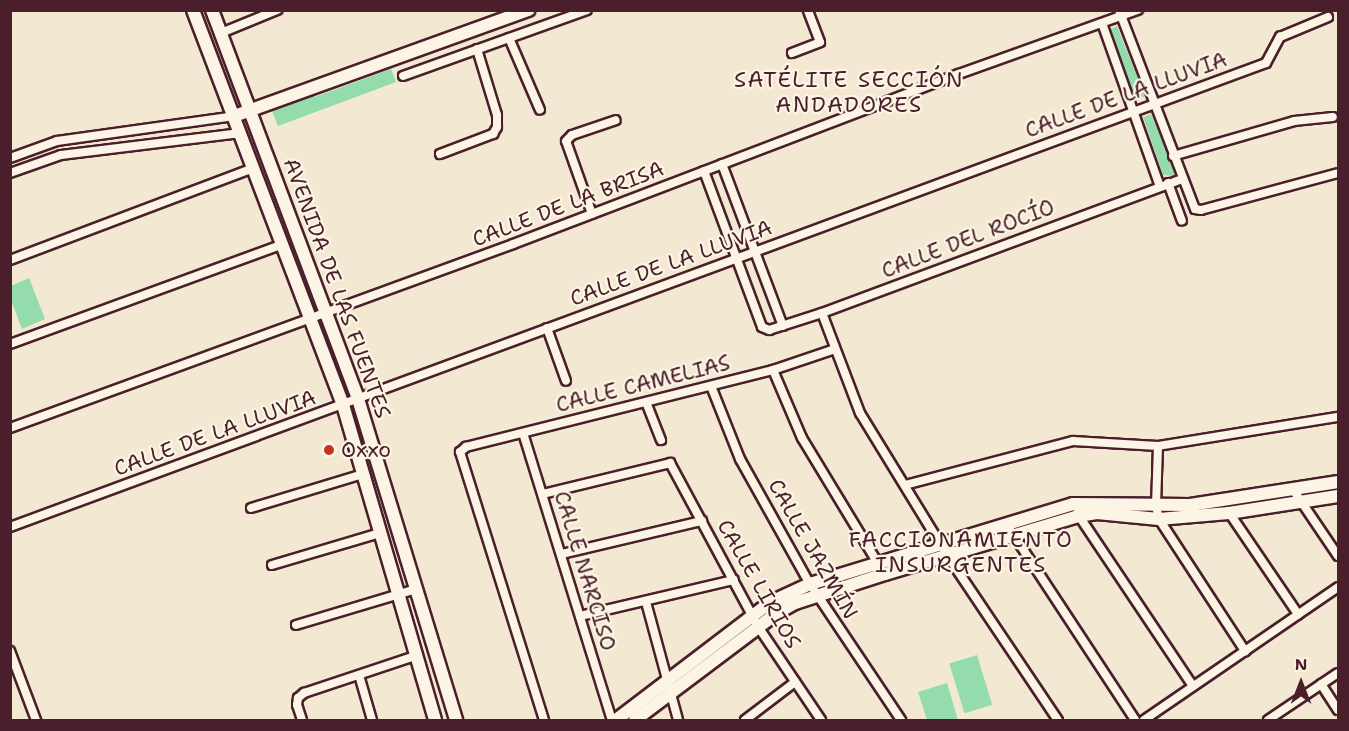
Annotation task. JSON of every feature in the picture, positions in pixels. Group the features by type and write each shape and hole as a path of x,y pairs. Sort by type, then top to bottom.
{"street":[{"name":"AVENIDA DE LAS FUENTES","path":"193,10 254,168 308,320 343,405 435,720"},
{"name":"AVENIDA DE LAS FUENTES","path":"212,10 258,127 358,399 456,720"},
{"path":"221,33 278,10"},
{"path":"10,158 57,141 234,116 528,10"},
{"path":"403,76 587,10"},
{"path":"792,52 820,42 808,10"},
{"name":"CALLE DE LA BRISA","path":"10,428 325,314 1102,23 1120,14 1138,10"},
{"path":"1120,14 1195,209 1201,210 1338,173"},
{"name":"CALLE DE LA LLUVIA","path":"10,527 1266,63 1280,37 1328,17"},
{"path":"1102,23 1132,111 1182,221"},
{"path":"509,38 540,110"},
{"path":"440,154 493,134 497,127 497,115 477,49"},
{"path":"1173,156 1294,121 1333,117"},
{"path":"592,214 566,141 572,135 616,120"},
{"path":"10,173 61,155 240,133 258,127"},
{"path":"722,165 783,326"},
{"path":"10,260 254,168"},
{"path":"704,171 737,258"},
{"name":"CALLE DEL ROCÍO","path":"737,258 765,330 822,313 1183,179"},
{"path":"10,344 281,245"},
{"path":"822,313 860,413 948,555 1058,720"},
{"path":"547,328 566,381"},
{"name":"CALLE CAMELIAS","path":"544,720 460,452 465,447 773,370 835,349"},
{"path":"773,370 802,438 881,569"},
{"name":"CALLE JAZMÍN","path":"711,386 740,459 810,584 900,720"},
{"path":"646,402 661,440"},
{"path":"905,485 1073,441 1158,446 1338,417"},
{"name":"CALLE NARCISO","path":"523,433 614,720"},
{"path":"1158,446 1157,512 1245,651"},
{"name":"CALLE LIRIOS","path":"543,494 670,463 759,628 821,720"},
{"path":"251,508 363,474"},
{"path":"1157,512 1338,482"},
{"path":"1292,488 1298,501 1338,556"},
{"path":"635,720 777,613 941,544 1076,510 1229,513 1338,496"},
{"path":"1224,500 1229,513 1298,614"},
{"path":"1076,510 1193,686"},
{"path":"562,554 702,521"},
{"path":"614,720 788,592 810,584 948,555 1009,528"},
{"path":"1009,528 1135,720"},
{"path":"272,565 380,533"},
{"path":"580,616 734,580"},
{"path":"1144,720 1338,586"},
{"path":"296,624 416,589"},
{"path":"646,602 669,696 678,720"},
{"path":"10,651 14,673 36,720"},
{"path":"302,720 298,698 304,693 415,656"},
{"path":"1268,720 1338,673"},
{"path":"359,675 372,720"},
{"path":"746,720 795,682"},
{"path":"1321,684 1338,710"}],"green space":[{"path":"1117,26 1145,96 1136,100 1111,29"},
{"path":"391,69 396,82 278,126 271,108 313,92 315,97"},
{"path":"1151,114 1175,171 1174,176 1163,175 1143,117"},
{"path":"29,278 45,319 22,329 11,300 11,286"},
{"path":"977,655 992,705 964,713 949,663"},
{"path":"947,683 958,720 927,720 918,692"}],"place":[{"name":"Oxxo","path":"329,450"}],"district":[{"name":"SATÉLITE SECCIÓN ANDADORES","path":"849,92"},
{"name":"FACCIONAMIENTO INSURGENTES","path":"961,552"}]}
